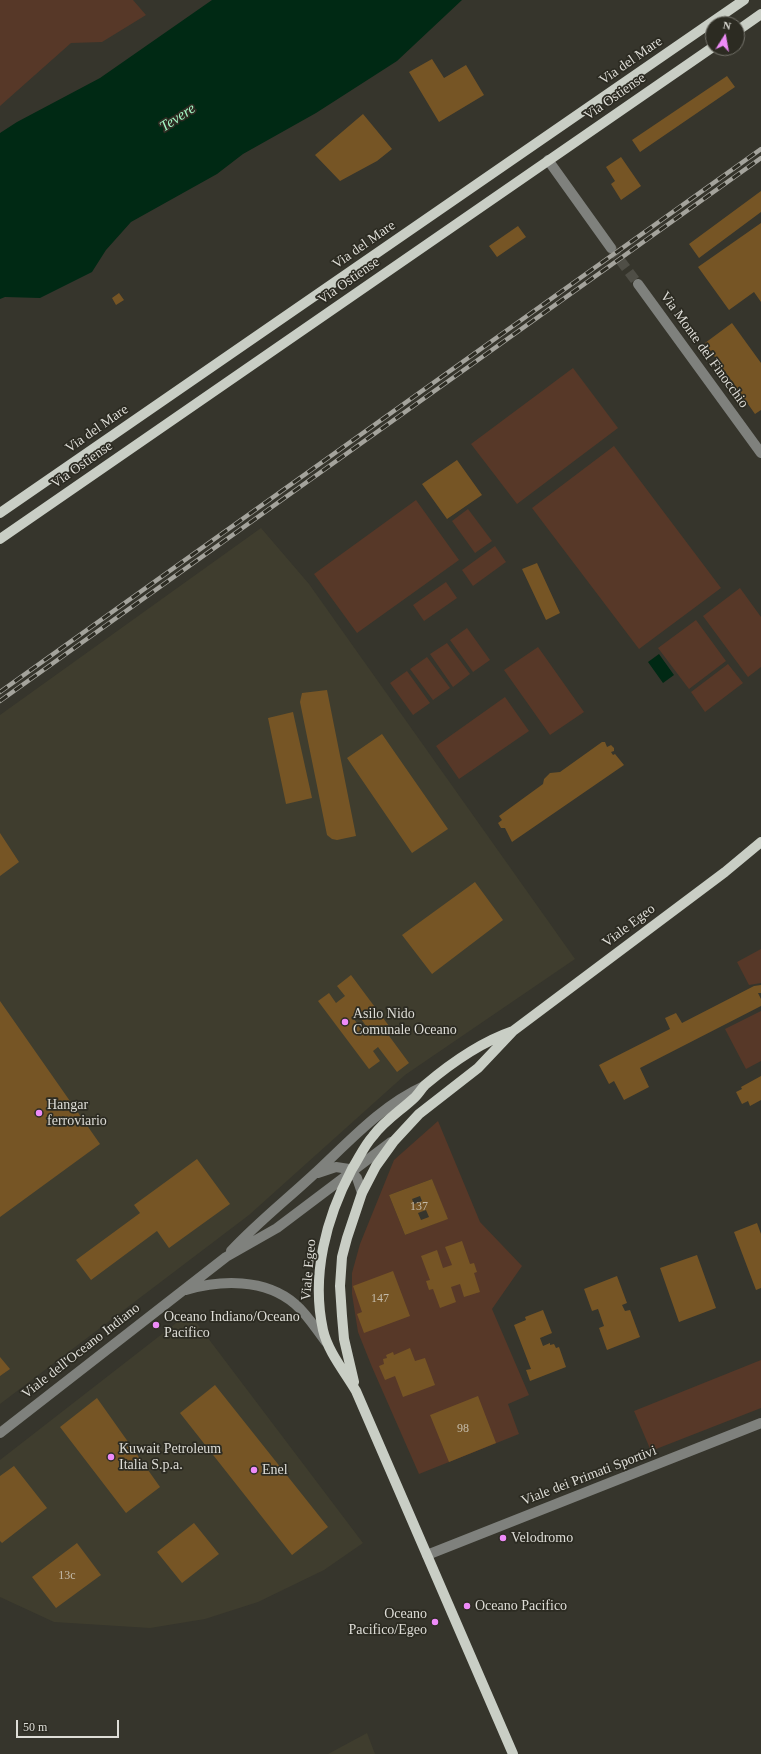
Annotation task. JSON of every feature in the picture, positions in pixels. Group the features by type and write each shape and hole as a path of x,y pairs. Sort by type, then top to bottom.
{"main road":[{"name":"Via del Mare","path":"0,513 744,0"},
{"path":"745,25 761,14"},
{"name":"Via Ostiense","path":"0,539 705,52"},
{"name":"Viale Egeo","path":"356,1391 344,1339 340,1296 340,1277 345,1243 362,1193 376,1166 394,1141 419,1114 478,1068 513,1031 725,872 761,842"},
{"name":"Viale Egeo","path":"513,1031 497,1037 479,1047 424,1086 413,1099 376,1132 364,1148 351,1171 330,1219 322,1256 320,1304 322,1326 327,1343 356,1391 513,1754"}],"street":[{"path":"548,160 611,248"},
{"name":"Via Monte del Finocchio","path":"638,284 761,453"},
{"name":"Viale dell'Oceano Indiano","path":"226,1257 253,1228 313,1176 345,1144 405,1096 424,1086"},
{"name":"Viale Egeo","path":"351,1171 394,1141"},
{"name":"Viale dell'Oceano Indiano","path":"0,1433 226,1257 277,1228 351,1171 343,1167 336,1167 313,1176"},
{"path":"351,1171 357,1178 362,1193"},
{"name":"Viale dell'Oceano Indiano","path":"180,1292 200,1286 231,1282 272,1291 285,1296 296,1305 327,1343"},
{"name":"Viale dei Primati Sportivi","path":"427,1555 761,1423"}],"shaded area":[{"path":"0,0 133,0 146,15 102,42 71,43 0,106"},
{"path":"573,368 618,428 517,504 471,444"},
{"path":"614,446 721,588 639,649 532,508"},
{"path":"416,500 459,560 357,633 314,574"},
{"path":"468,509 492,541 475,553 452,521"},
{"path":"261,528 309,584 575,959 405,1075 249,1215 0,1404 0,715"},
{"path":"495,546 506,562 473,586 462,570"},
{"path":"446,582 457,598 424,621 413,605"},
{"path":"740,588 761,617 761,667 748,677 703,616"},
{"path":"696,620 726,661 689,689 658,648"},
{"path":"467,628 490,660 473,672 450,640"},
{"path":"447,643 470,674 453,687 430,654"},
{"path":"538,647 584,712 550,735 504,670"},
{"path":"427,657 450,688 433,700 410,669"},
{"path":"728,664 743,683 705,712 691,692"},
{"path":"407,671 430,703 413,715 390,683"},
{"path":"505,697 529,731 459,779 436,746"},
{"path":"761,949 761,983 749,985 737,962"},
{"path":"761,1011 761,1061 746,1069 725,1029"},
{"path":"438,1121 480,1222 522,1266 492,1309 529,1395 508,1404 519,1434 419,1474 358,1332 352,1294 352,1273 360,1244 394,1160","holes":["432,1179 447,1219 405,1235 389,1195"]},
{"path":"189,1313 363,1543 324,1570 258,1602 205,1619 150,1628 54,1622 0,1597 0,1460"},
{"path":"761,1360 761,1408 651,1451 634,1411"},
{"path":"367,1733 375,1754 328,1754"}],"water":[{"name":"Tevere","path":"212,0 462,0 397,61 316,113 243,154 217,174 131,222 106,250 92,272 40,298 5,297 0,299 0,133 17,122 100,78"},
{"path":"659,654 674,675 663,683 648,662"}],"building":[{"path":"432,59 444,78 466,65 484,95 439,122 409,72"},
{"path":"727,76 735,87 640,152 632,140"},
{"path":"363,114 392,149 377,161 340,181 315,155"},
{"path":"621,157 641,186 621,200 611,184 615,181 606,167"},
{"path":"761,191 761,212 699,258 689,244"},
{"path":"761,223 761,302 754,292 729,310 698,267"},
{"path":"518,226 526,237 497,257 489,246"},
{"path":"119,293 124,300 116,305 112,298"},
{"path":"732,323 761,363 761,410 755,414 705,343"},
{"path":"457,460 482,495 447,519 422,484"},
{"path":"537,563 560,613 546,620 522,569"},
{"path":"327,690 356,836 337,840 332,839 327,835 300,702 302,693"},
{"path":"293,712 312,798 286,804 268,718"},
{"path":"382,734 448,829 412,853 347,758"},
{"path":"602,742 605,742 607,747 611,745 614,748 614,751 611,752 613,755 615,754 624,765 512,842 505,828 501,828 498,823 502,820 499,816 543,784 544,779 550,773 560,772"},
{"path":"0,833 19,862 0,876"},
{"path":"475,882 503,920 432,974 402,935"},
{"name":"Asilo Nido Comunale Oceano","path":"351,975 389,1026 384,1029 409,1063 397,1072 378,1047 373,1051 380,1061 369,1069 318,1001 329,993 336,1003 345,996 337,986","holes":["359,1016 366,1026 361,1029 354,1019"]},
{"path":"761,985 761,993 758,993 761,999 761,1006 640,1068 649,1087 624,1100 614,1081 609,1084 599,1065 670,1029 665,1018 676,1013 682,1023 754,986"},
{"name":"Hangar ferroviario","path":"0,1001 100,1144 0,1217"},
{"path":"761,1076 761,1100 750,1106 748,1101 742,1104 736,1092 742,1089 741,1087"},
{"path":"197,1159 230,1204 169,1248 157,1231 91,1280 76,1260 140,1213 134,1205"},
{"path":"432,1179 448,1219 405,1235 389,1195","holes":["420,1196 422,1201 414,1204 412,1199","426,1210 429,1217 421,1220 418,1213"]},
{"path":"757,1223 761,1234 761,1288 756,1290 734,1232"},
{"path":"462,1241 470,1264 474,1263 477,1272 474,1273 480,1292 464,1297 460,1284 451,1287 456,1302 440,1308 433,1289 429,1290 426,1281 430,1280 421,1256 437,1250 443,1268 452,1265 445,1247"},
{"path":"697,1255 716,1308 679,1322 660,1268"},
{"path":"393,1271 410,1316 364,1333 357,1314 362,1312 353,1286"},
{"path":"617,1276 627,1303 622,1305 625,1311 630,1310 640,1337 607,1350 599,1328 604,1326 598,1309 592,1311 584,1289"},
{"path":"543,1310 552,1333 540,1338 543,1346 550,1343 550,1345 554,1344 556,1348 559,1347 566,1367 530,1381 526,1370 531,1369 514,1325 526,1320 525,1317"},
{"path":"410,1348 415,1361 425,1358 435,1385 403,1397 395,1376 385,1380 379,1366 384,1364 383,1359 387,1358 386,1355 393,1352 394,1355"},
{"path":"0,1357 10,1369 0,1376"},
{"name":"Enel","path":"215,1385 328,1527 292,1555 180,1413"},
{"path":"478,1396 496,1443 449,1462 430,1415"},
{"name":"Kuwait Petroleum Italia S.p.a.","path":"97,1398 160,1487 126,1513 60,1427"},
{"path":"14,1466 47,1508 2,1543 0,1541 0,1476"},
{"path":"194,1523 219,1554 182,1583 157,1552"},
{"path":"77,1543 101,1575 56,1608 32,1577"}],"tunnel":[{"path":"611,248 638,284"}],"railway":[{"path":"0,692 761,149"},
{"path":"0,701 761,158"}],"place":[{"name":"Asilo Nido Comunale Oceano","path":"345,1022"},
{"name":"Hangar ferroviario","path":"39,1113"},
{"name":"Oceano Indiano/Oceano Pacifico","path":"156,1325"},
{"name":"Kuwait Petroleum Italia S.p.a.","path":"111,1457"},
{"name":"Enel","path":"254,1470"},
{"name":"Velodromo","path":"503,1538"},
{"name":"Oceano Pacifico","path":"467,1606"},
{"name":"Oceano Pacifico/Egeo","path":"435,1622"}]}
